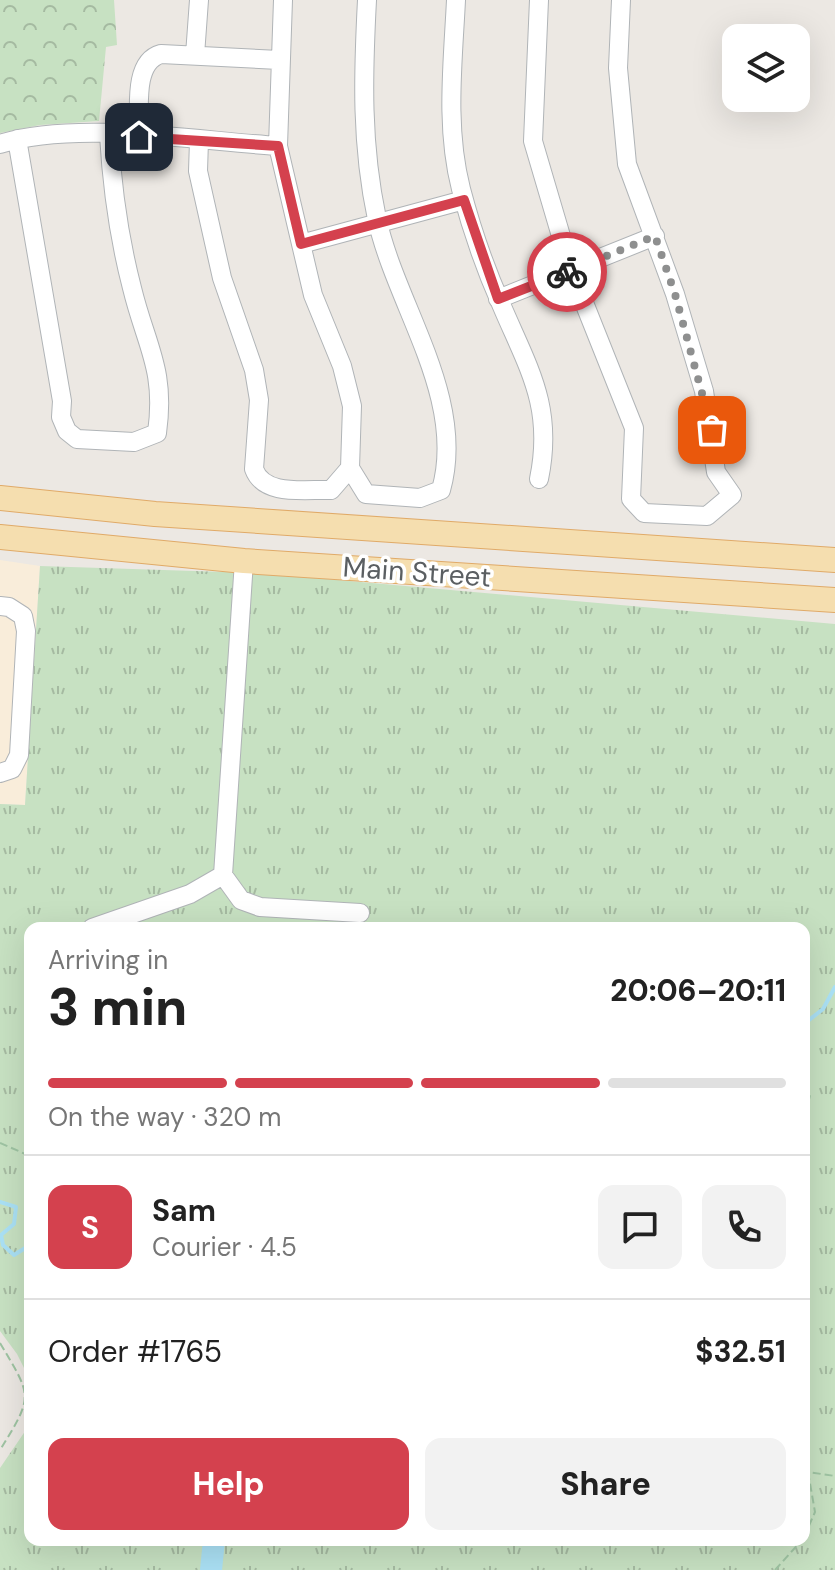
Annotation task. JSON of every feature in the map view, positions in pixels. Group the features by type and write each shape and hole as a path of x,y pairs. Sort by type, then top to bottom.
{"main road":[{"name":"Main Street","path":"0,498 246,520 835,560"},
{"path":"244,561 246,520"},
{"name":"Main Street","path":"0,537 244,561 835,600"}],"street":[{"path":"195,55 199,0"},
{"path":"283,0 278,146 313,295 342,366 352,406 350,468 366,494 431,496 441,490 445,478 445,430 437,391 378,223 367,170 362,104 367,0"},
{"path":"456,0 451,95 456,165 464,200 498,299 532,369 542,414 544,455 539,479"},
{"path":"539,0 533,141 571,270 634,428 631,499 644,513 707,516 732,495 716,472 704,391 655,236 634,187 622,137 618,68 621,0"},
{"path":"139,137 143,66 151,57 161,54 279,60"},
{"path":"109,135 121,239 132,290 159,371 161,403 157,433 134,442 77,439 67,431 61,417 62,401 8,141 109,135 278,146"},
{"path":"199,141 198,171 222,278 254,370 259,400 254,469 258,479 268,487 331,490 350,468"},
{"path":"301,244 464,200"},
{"path":"498,299 655,236"},
{"path":"244,561 223,875 241,900 260,907 360,913"},
{"path":"0,606 9,607 23,616 26,631 19,755 12,769 0,773"},
{"path":"109,922 190,894 223,875"}],"path":[{"path":"0,1143 24,1153"},
{"path":"0,1343 24,1384"},
{"path":"0,1450 24,1412"},
{"path":"810,1472 835,1476"},
{"path":"810,1483 815,1512 810,1523"},
{"path":"775,1570 796,1546"}],"shaded area":[{"path":"0,560 40,566 25,805 0,804"}],"green space":[{"path":"0,0 114,0 117,45 106,47 99,121 40,125 0,133"},
{"path":"40,566 259,573 835,624 835,1570 0,1570 0,1468 24,1433 24,1546 810,1546 810,922 24,922 24,1368 0,1331 0,804 25,805"}],"waterway":[{"path":"810,1019 823,1009 835,987"},
{"path":"0,1202 16,1207 14,1224 1,1235 3,1245 14,1255 24,1249"},
{"path":"211,1570 213,1546"}],"way so far":[{"path":"567,272 655,236 704,391 712,430"}],"route":[{"path":"139,137 278,146 301,244 464,200 498,299 567,272"}]}
